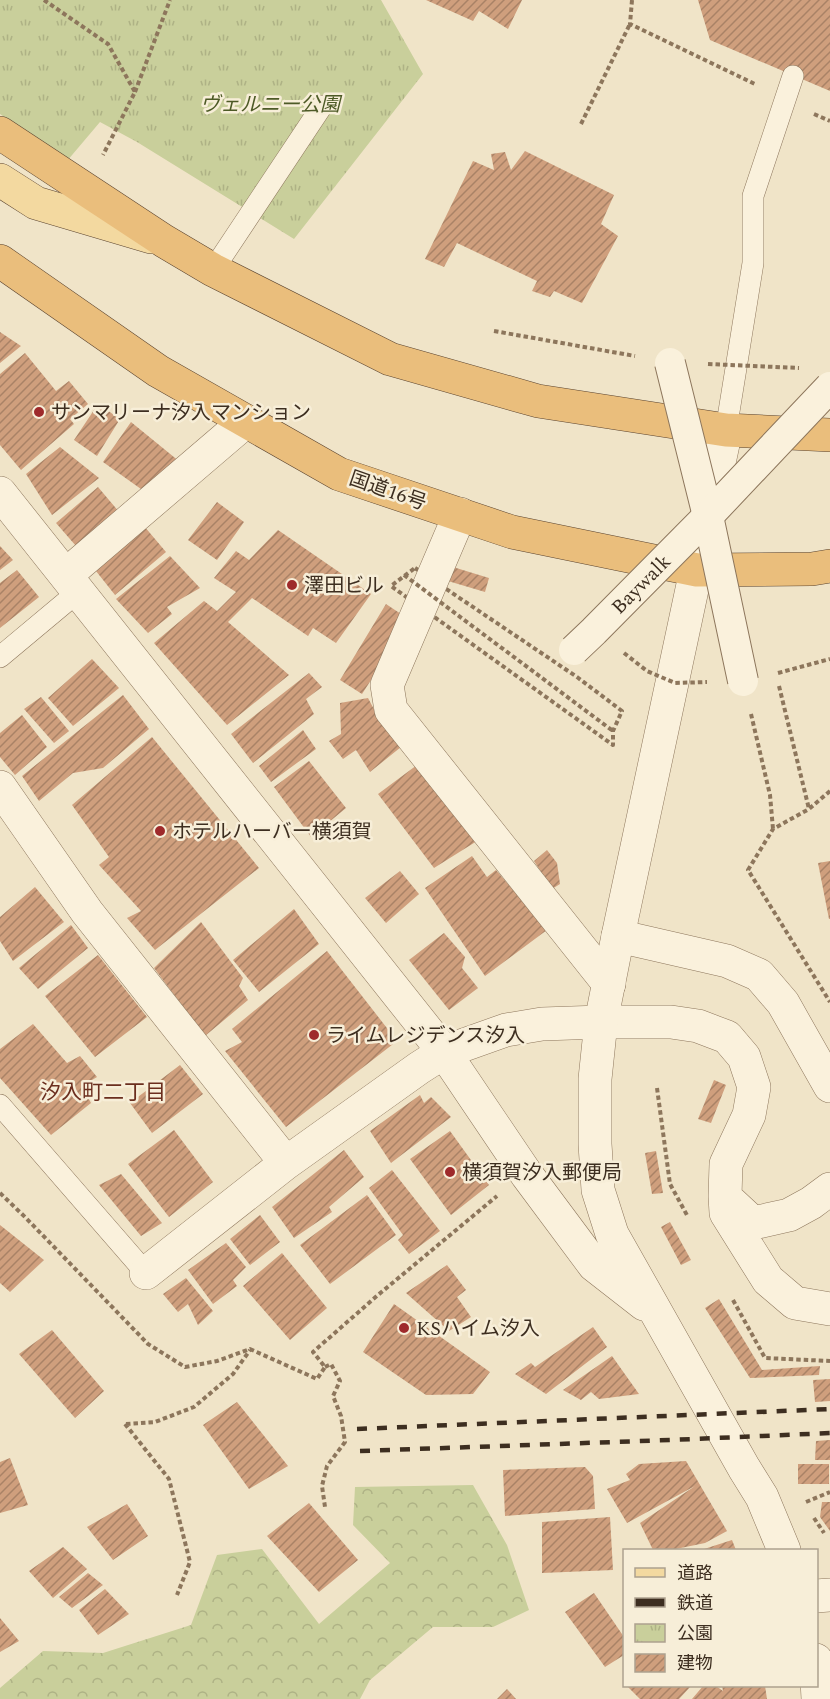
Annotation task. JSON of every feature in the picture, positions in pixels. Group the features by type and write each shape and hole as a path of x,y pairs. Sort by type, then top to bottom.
{"highway":[{"path":"0,133 164,241 213,270 390,359 538,401 726,430 830,435"},
{"name":"国道16号","path":"0,261 159,371 339,474 512,532 697,570 812,569 830,566"}],"main road":[{"path":"0,180 36,203 164,241"}],"street":[{"path":"670,363 708,516 743,681"},
{"name":"Baywalk","path":"584,641 708,516 830,387"},
{"path":"72,583 246,421"},
{"path":"726,430 601,1022 595,1078 595,1144 598,1190 612,1234 762,1497 783,1549"},
{"path":"0,493 444,1053 527,1175 594,1265 657,1314"},
{"path":"460,514 387,685 391,710 609,984"},
{"path":"0,787 87,912 285,1163"},
{"path":"618,936 727,961 759,975 783,1003 830,1086"},
{"path":"146,1273 285,1163 418,1068 444,1053 506,1030 542,1024 671,1022 698,1026 727,1037 744,1056 754,1087 749,1115 726,1164 726,1213 768,1280 795,1303 830,1310"},
{"path":"725,1196 753,1223 789,1215 830,1190"}],"lane":[{"path":"726,430 753,263 753,196 793,76"},
{"path":"213,270 322,106"},
{"path":"0,657 72,583"},
{"path":"0,1105 146,1273"}],"path":[{"path":"44,0 108,44 135,92"},
{"path":"102,158 135,92 170,0"},
{"path":"581,124 630,24 632,0"},
{"path":"630,24 767,90"},
{"path":"809,111 830,121"},
{"path":"494,331 670,363 807,368"},
{"path":"415,568 577,677 622,711 614,731 613,745 391,586 415,568"},
{"path":"404,575 614,731"},
{"path":"584,641 675,683 743,681 770,795 773,830"},
{"path":"776,673 830,659"},
{"path":"782,693 809,809"},
{"path":"830,791 809,809 773,830 748,870 830,1002"},
{"path":"325,1367 313,1352 511,1184 527,1175"},
{"path":"0,1193 148,1344 185,1367 217,1361 250,1349 317,1379 325,1367 331,1364 340,1381 333,1396 341,1416 345,1442 327,1466 322,1486 325,1507"},
{"path":"177,1595 190,1562 169,1479 125,1424 155,1422 194,1407 233,1374 250,1349"},
{"path":"824,1533 804,1503 830,1492"}],"green space":[{"name":"ヴェルニー公園","path":"0,0 381,0 423,74 294,239 137,142 100,122 67,161 0,114"},
{"path":"473,1485 507,1545 529,1610 493,1627 433,1627 370,1680 360,1699 0,1699 0,1688 43,1651 103,1653 191,1625 217,1555 262,1549 319,1624 390,1563 353,1525 355,1487"}],"building":[{"path":"426,0 522,0 508,29 479,11 473,21"},
{"path":"698,0 830,0 830,91 710,40"},
{"path":"525,151 614,195 601,224 618,236 582,303 554,291 550,297 532,291 537,281 457,243 444,267 425,259 473,161 494,170 491,154 505,152 511,170"},
{"path":"0,332 21,346 0,363"},
{"name":"サンマリーナ汐入マンション","path":"25,353 56,391 69,381 88,404 70,419 74,424 21,470 0,445 0,374"},
{"path":"98,404 120,419 97,456 74,440"},
{"path":"131,422 180,462 148,494 103,462"},
{"path":"60,447 99,478 52,515 26,474"},
{"path":"98,487 120,513 76,546 56,523"},
{"path":"217,502 244,522 217,560 188,540"},
{"path":"144,526 166,552 115,595 92,566"},
{"path":"278,530 371,594 336,643 313,628 308,636 252,598 228,622 289,675 227,725 154,643 204,601 217,611 236,592 214,578 236,551 249,560"},
{"path":"0,546 13,560 0,570"},
{"path":"170,556 200,588 167,607 172,614 148,633 116,599"},
{"path":"453,567 489,578 485,592 448,581"},
{"path":"17,570 39,597 0,628 0,583"},
{"path":"386,604 407,618 362,694 340,680"},
{"path":"92,659 119,688 73,726 48,698"},
{"path":"309,673 322,687 306,699 314,714 253,763 231,734"},
{"path":"123,695 149,729 103,768 73,773 39,801 22,776"},
{"path":"41,697 69,731 54,743 24,709"},
{"path":"368,698 377,715 401,747 370,772 356,750 343,759 329,741 341,734 340,703"},
{"path":"22,715 47,747 15,775 0,757 0,733"},
{"path":"303,730 316,749 271,782 259,766"},
{"name":"ホテルハーバー横須賀","path":"152,737 259,868 155,950 127,918 141,911 99,865 109,857 72,805"},
{"path":"309,761 346,808 311,837 274,787"},
{"path":"417,765 477,841 434,868 378,794"},
{"path":"547,850 557,863 560,884 552,889 534,861"},
{"path":"472,856 487,877 496,870 547,930 485,976 425,888"},
{"path":"830,861 830,919 829,919 818,863"},
{"path":"400,871 419,894 386,923 365,898"},
{"path":"35,887 64,922 13,961 0,941 0,917"},
{"path":"294,909 319,944 259,992 233,960"},
{"path":"201,922 243,978 239,986 248,1000 205,1036 154,968"},
{"path":"71,925 88,948 38,989 19,968"},
{"path":"444,933 465,957 462,968 478,988 449,1010 409,960"},
{"name":"ライムレジデンス汐入","path":"327,951 397,1041 286,1127 225,1051 242,1042 232,1029"},
{"path":"98,955 147,1017 95,1057 45,996"},
{"path":"33,1024 67,1063 80,1056 97,1077 82,1086 91,1103 51,1135 0,1078 0,1049"},
{"path":"180,1065 203,1094 152,1133 130,1103"},
{"path":"714,1080 726,1085 711,1123 698,1119"},
{"path":"420,1095 424,1103 431,1097 451,1117 391,1163 370,1131"},
{"path":"174,1130 213,1182 169,1217 128,1164"},
{"name":"横須賀汐入郵便局","path":"450,1131 489,1185 451,1215 410,1159"},
{"path":"344,1150 364,1177 329,1207 332,1212 294,1238 272,1207"},
{"path":"656,1151 663,1193 652,1194 645,1153"},
{"path":"392,1170 440,1231 409,1254 398,1240 403,1235 369,1188"},
{"path":"121,1174 162,1223 141,1236 99,1185"},
{"path":"367,1195 396,1235 330,1284 300,1245"},
{"path":"260,1215 280,1242 250,1265 230,1239"},
{"path":"670,1222 691,1260 681,1265 661,1227"},
{"path":"0,1225 44,1260 10,1292 0,1283"},
{"path":"226,1243 246,1267 233,1280 237,1286 213,1304 188,1270"},
{"path":"282,1253 327,1308 290,1340 243,1286"},
{"path":"447,1265 466,1290 457,1297 471,1317 449,1331 406,1293"},
{"path":"186,1278 213,1311 198,1325 188,1304 178,1312 163,1294"},
{"path":"719,1299 762,1370 820,1366 819,1375 750,1378 705,1308"},
{"name":"KSハイム汐入","path":"394,1304 490,1372 473,1394 426,1395 363,1352"},
{"path":"593,1327 607,1347 546,1394 515,1374 531,1363 535,1367"},
{"path":"52,1330 104,1391 75,1418 19,1354"},
{"path":"612,1356 639,1394 599,1399 591,1392 581,1400 563,1390"},
{"path":"830,1379 830,1401 815,1402 813,1380"},
{"path":"237,1402 288,1466 249,1489 203,1425"},
{"path":"830,1440 830,1460 815,1460 816,1441"},
{"path":"10,1458 28,1505 0,1513 0,1462"},
{"path":"686,1461 727,1531 705,1543 676,1549 653,1549 640,1523 695,1486 627,1523 607,1489 630,1480 626,1474 639,1464"},
{"path":"798,1464 829,1464 829,1484 798,1484"},
{"path":"585,1467 593,1476 595,1509 505,1516 503,1470"},
{"path":"822,1502 830,1502 830,1531 820,1517"},
{"path":"309,1503 358,1560 319,1592 267,1536"},
{"path":"127,1504 148,1536 113,1560 87,1527"},
{"path":"610,1517 613,1570 542,1573 542,1522"},
{"path":"732,1540 736,1549 704,1549"},
{"path":"63,1547 87,1569 53,1598 29,1571"},
{"path":"88,1573 103,1585 72,1608 59,1597"},
{"path":"105,1589 129,1614 98,1635 79,1610"},
{"path":"594,1593 623,1636 623,1656 605,1667 565,1612"},
{"path":"0,1618 19,1641 0,1652"},
{"path":"628,1687 690,1687 679,1699 640,1699"},
{"path":"702,1687 717,1687 723,1691 722,1687 765,1687 767,1699 692,1699"},
{"path":"507,1689 516,1699 497,1699"}],"railway":[{"path":"357,1429 830,1409"},
{"path":"360,1451 830,1433"}],"place":[{"name":"サンマリーナ汐入マンション","path":"39,412"},
{"name":"澤田ビル","path":"292,585"},
{"name":"ホテルハーバー横須賀","path":"160,831"},
{"name":"ライムレジデンス汐入","path":"314,1035"},
{"name":"横須賀汐入郵便局","path":"450,1172"},
{"name":"KSハイム汐入","path":"404,1328"}],"district":[{"name":"汐入町二丁目","path":"103,1092"}]}
